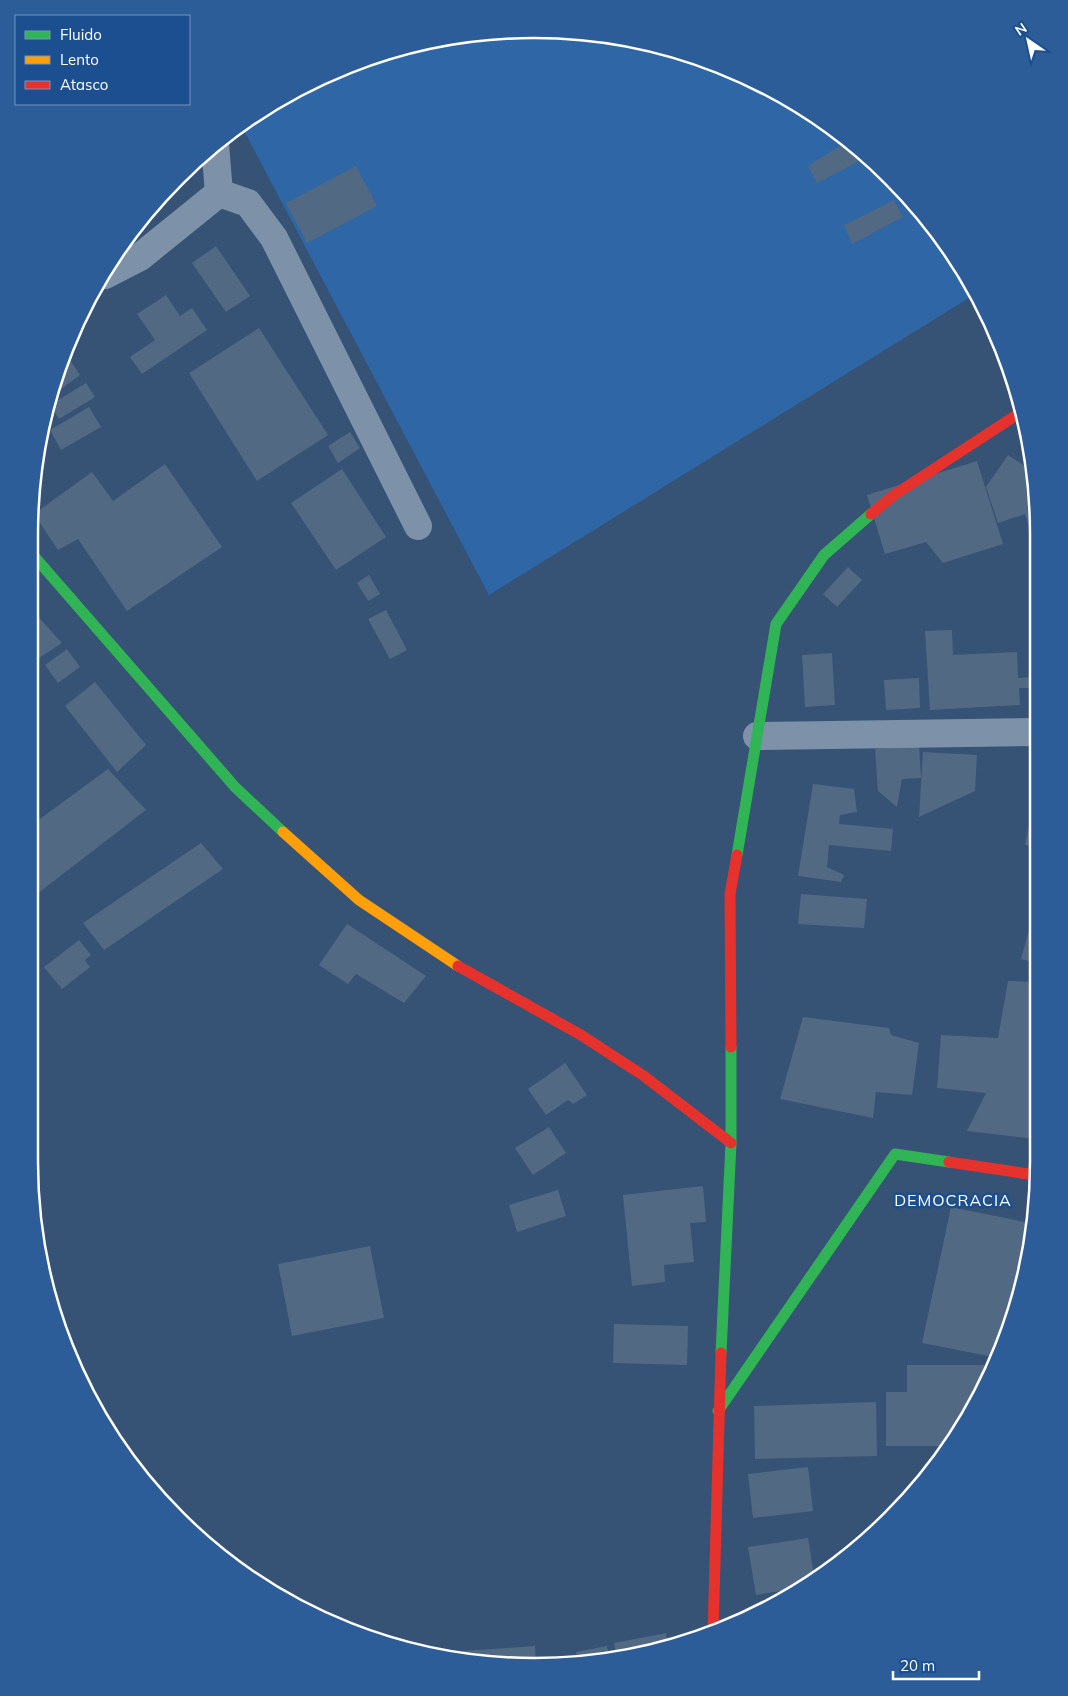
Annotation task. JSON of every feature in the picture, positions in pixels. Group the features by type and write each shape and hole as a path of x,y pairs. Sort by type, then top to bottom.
{"street":[{"path":"216,154 219,193"},
{"path":"113,272 140,257 219,193"},
{"path":"219,193 248,204 274,238 418,526"},
{"path":"713,1625 718,1411 731,1143 730,894 776,624 824,555 894,495 1016,415"},
{"path":"38,561 235,787 291,840 360,900 458,966 581,1035 644,1076 731,1143"},
{"path":"757,736 1030,732"},
{"path":"718,1411 895,1154 1030,1175"}],"shaded area":[{"path":"534,38 599,42 663,54 724,75 754,89 810,121 861,161 907,207 947,258 970,297 489,595 244,131 286,104 314,89 344,75 405,54 469,42"}],"building":[{"path":"842,145 860,160 817,183 808,166"},
{"path":"356,166 377,206 307,243 286,203"},
{"path":"894,200 903,217 852,244 844,225"},
{"path":"216,246 250,296 226,312 192,263"},
{"path":"166,295 180,316 192,308 207,330 142,374 130,357 155,340 137,314"},
{"path":"259,328 328,435 257,481 189,373"},
{"path":"69,359 80,375 59,391"},
{"path":"86,383 95,397 59,419 53,410 55,402"},
{"path":"89,407 101,427 61,450 50,430"},
{"path":"350,432 360,448 338,463 328,446"},
{"path":"1008,455 1026,467 1030,528 1025,514 998,523 986,487"},
{"path":"977,461 1003,544 943,563 926,542 885,554 867,495"},
{"path":"165,464 222,547 127,611 78,539 58,550 38,521 39,511 92,472 113,501"},
{"path":"342,469 386,537 336,570 291,503"},
{"path":"848,567 862,580 837,607 823,594"},
{"path":"369,575 380,594 368,601 357,583"},
{"path":"386,610 407,650 390,659 368,619"},
{"path":"38,617 62,643 38,659"},
{"path":"952,630 953,655 1017,652 1018,678 1030,677 1030,688 1019,688 1020,705 930,710 925,631"},
{"path":"67,649 80,667 58,683 45,665"},
{"path":"832,653 835,705 805,707 802,655"},
{"path":"919,678 920,708 886,710 884,680"},
{"path":"95,682 146,745 117,772 65,706"},
{"path":"919,745 921,778 902,779 897,807 878,791 875,749"},
{"path":"923,752 977,755 975,791 919,817"},
{"path":"108,769 146,810 38,893 38,820"},
{"path":"813,784 854,789 857,812 840,815 839,824 893,829 891,851 829,845 827,867 844,875 841,882 798,876"},
{"path":"1030,821 1030,846 1025,845"},
{"path":"201,843 223,869 104,950 83,923"},
{"path":"801,894 867,899 864,928 798,924"},
{"path":"347,924 426,976 404,1003 356,974 348,984 319,965"},
{"path":"1030,927 1030,961 1021,959"},
{"path":"79,940 91,955 85,960 90,967 62,989 44,967"},
{"path":"1008,981 1030,982 1030,1138 967,1131 986,1093 937,1088 941,1035 998,1038"},
{"path":"803,1017 889,1028 891,1035 919,1043 912,1095 876,1092 873,1118 780,1099"},
{"path":"565,1063 587,1095 573,1104 568,1100 546,1115 528,1089"},
{"path":"549,1127 566,1153 533,1175 515,1148"},
{"path":"703,1186 706,1222 690,1223 694,1262 664,1265 665,1282 632,1286 623,1195"},
{"path":"558,1190 566,1216 517,1232 509,1205"},
{"path":"951,1207 1026,1222 1014,1291 991,1356 922,1343"},
{"path":"370,1246 384,1318 292,1336 278,1264"},
{"path":"614,1324 688,1326 687,1365 613,1363"},
{"path":"907,1365 987,1365 964,1410 941,1446 886,1446 886,1392 907,1392"},
{"path":"876,1402 877,1456 755,1459 754,1406"},
{"path":"808,1467 813,1511 753,1518 748,1474"},
{"path":"808,1538 813,1572 785,1590 756,1595 748,1547"},
{"path":"666,1633 667,1641 615,1651 614,1643"},
{"path":"535,1646 536,1658 469,1654 463,1653 463,1651"},
{"path":"607,1646 608,1653 577,1656 576,1652"}],"traffic: fast":[{"path":"737,855 776,624 824,555 871,514"},
{"path":"38,561 235,787 283,832"},
{"path":"721,1353 731,1143 731,1047"},
{"path":"718,1411 895,1154 949,1162"}],"traffic: slow":[{"path":"283,832 359,900 458,966"}],"traffic: jam":[{"path":"871,514 894,495 1016,415"},
{"path":"731,1047 730,894 737,855"},
{"path":"458,966 581,1035 644,1076 731,1143"},
{"path":"949,1162 1030,1174"},
{"path":"713,1625 721,1353"}],"district":[{"name":"DEMOCRACIA","path":"953,1200"}]}
